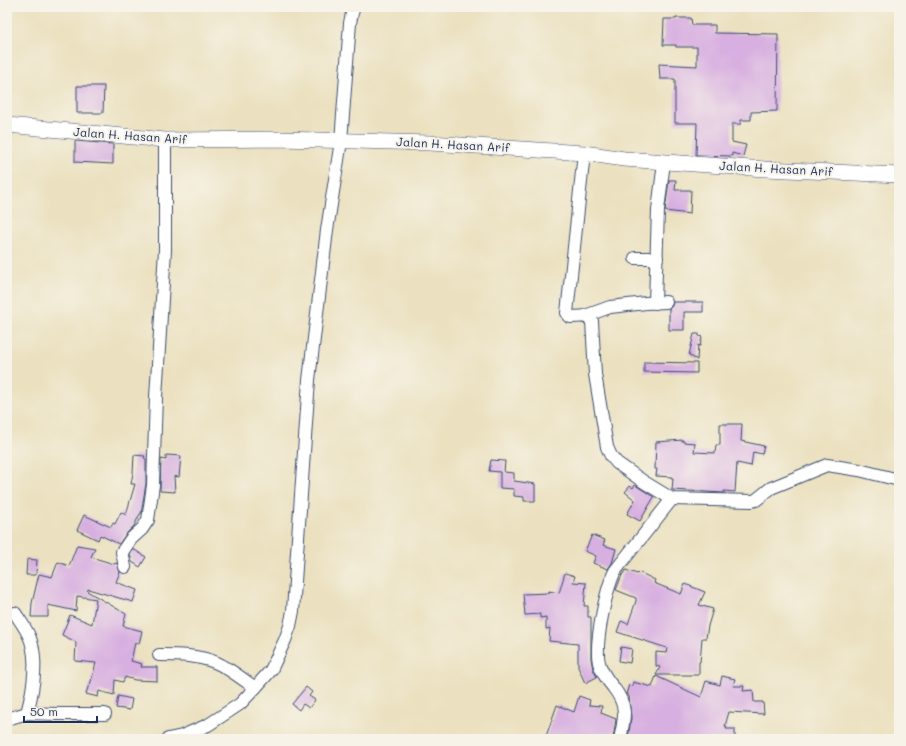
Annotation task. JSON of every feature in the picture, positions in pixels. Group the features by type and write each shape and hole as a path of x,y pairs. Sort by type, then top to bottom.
{"main road":[{"name":"Jalan H. Hasan Arif","path":"7,125 165,140 312,139 430,143 584,153 624,159 765,170 899,175"}],"street":[{"path":"168,739 182,736 208,725 240,704 252,686 270,670 285,640 293,611 309,380 338,140 350,23 354,7"},
{"path":"124,567 122,552 131,539 142,529 148,520 153,485 156,397 165,250 165,140"},
{"path":"584,153 567,313 570,317 585,316 610,307 660,303 657,258 658,210 664,162"},
{"path":"635,258 657,258"},
{"path":"585,316 592,321 594,374 608,451 617,462 672,499 752,501 756,500 771,488 827,465 859,470 899,480"},
{"path":"620,739 624,707 619,694 601,669 598,660 601,621 609,586 615,571 672,499"},
{"path":"15,613 30,640 33,650 34,672 27,713"},
{"path":"159,655 205,659 217,663 252,686"},
{"path":"7,719 27,713 105,714"}],"building":[{"path":"691,18 692,25 715,25 715,33 778,34 777,111 751,112 751,120 741,120 741,124 732,124 732,142 746,145 743,156 732,153 732,156 696,155 697,123 675,123 675,79 660,79 659,64 697,66 697,47 676,47 676,45 663,45 664,19"},
{"path":"77,86 104,86 103,113 77,113"},
{"path":"75,141 113,144 113,164 75,162"},
{"path":"669,180 676,180 675,190 691,190 690,214 665,211"},
{"path":"673,302 703,302 703,312 684,312 684,330 669,330 669,309"},
{"path":"694,334 699,334 699,336 702,337 700,346 698,345 697,360 689,355"},
{"path":"644,362 697,363 697,373 644,372"},
{"path":"720,424 742,424 741,441 764,446 762,454 753,452 751,466 737,463 735,492 724,491 724,493 672,490 672,477 656,476 656,442 683,440 683,442 695,443 694,452 715,453 716,445 720,445"},
{"path":"134,455 145,456 146,484 141,514 134,526 119,544 100,535 98,540 77,530 84,515 111,527 113,523 115,524 121,512 126,515 135,484 131,484"},
{"path":"166,455 181,456 179,477 174,476 175,492 160,491 161,459 166,460"},
{"path":"491,460 505,461 504,472 514,473 514,481 535,484 535,501 524,501 524,497 514,496 514,489 500,488 500,472 489,471"},
{"path":"635,485 654,497 640,521 627,514 635,500 625,492 630,486 633,488"},
{"path":"592,535 605,540 603,545 616,549 612,563 608,569 593,563 596,556 585,551"},
{"path":"77,545 95,548 91,557 114,564 117,563 120,572 116,582 137,590 133,602 88,589 87,591 126,614 123,626 142,631 139,644 135,643 131,661 142,664 141,667 157,667 157,681 135,680 125,677 123,682 115,680 114,695 99,691 98,697 86,694 96,663 75,661 76,642 62,635 70,615 92,624 96,599 77,596 76,611 48,605 48,617 31,617 32,603 39,574 52,577 58,562 69,566"},
{"path":"133,549 146,557 140,567 132,562 130,554"},
{"path":"27,559 37,560 36,575 26,575"},
{"path":"626,570 637,574 639,572 655,580 654,583 681,594 685,584 705,592 699,605 713,609 706,638 702,638 699,675 656,675 660,667 656,666 656,652 666,653 667,648 617,632 621,621 628,624 636,601 636,598 616,590 622,575"},
{"path":"565,573 575,576 573,582 586,583 584,606 588,606 588,617 591,617 591,659 593,669 597,677 585,683 578,667 578,644 549,641 550,628 546,629 546,617 540,618 540,614 525,615 523,594 549,593 549,591 559,593"},
{"path":"621,647 632,649 630,663 619,661"},
{"path":"656,676 701,697 706,681 720,685 722,676 735,679 733,686 744,686 743,691 753,690 754,702 763,702 764,714 729,712 725,726 727,726 726,729 735,729 735,739 628,739 631,718 629,696 626,694 629,685 632,686 633,682 652,687"},
{"path":"306,687 312,692 309,696 315,700 309,708 303,704 299,710 292,704"},
{"path":"118,696 132,699 130,710 116,708"},
{"path":"579,696 590,700 589,705 602,706 601,713 616,719 613,739 545,739 557,705 574,712"}]}
